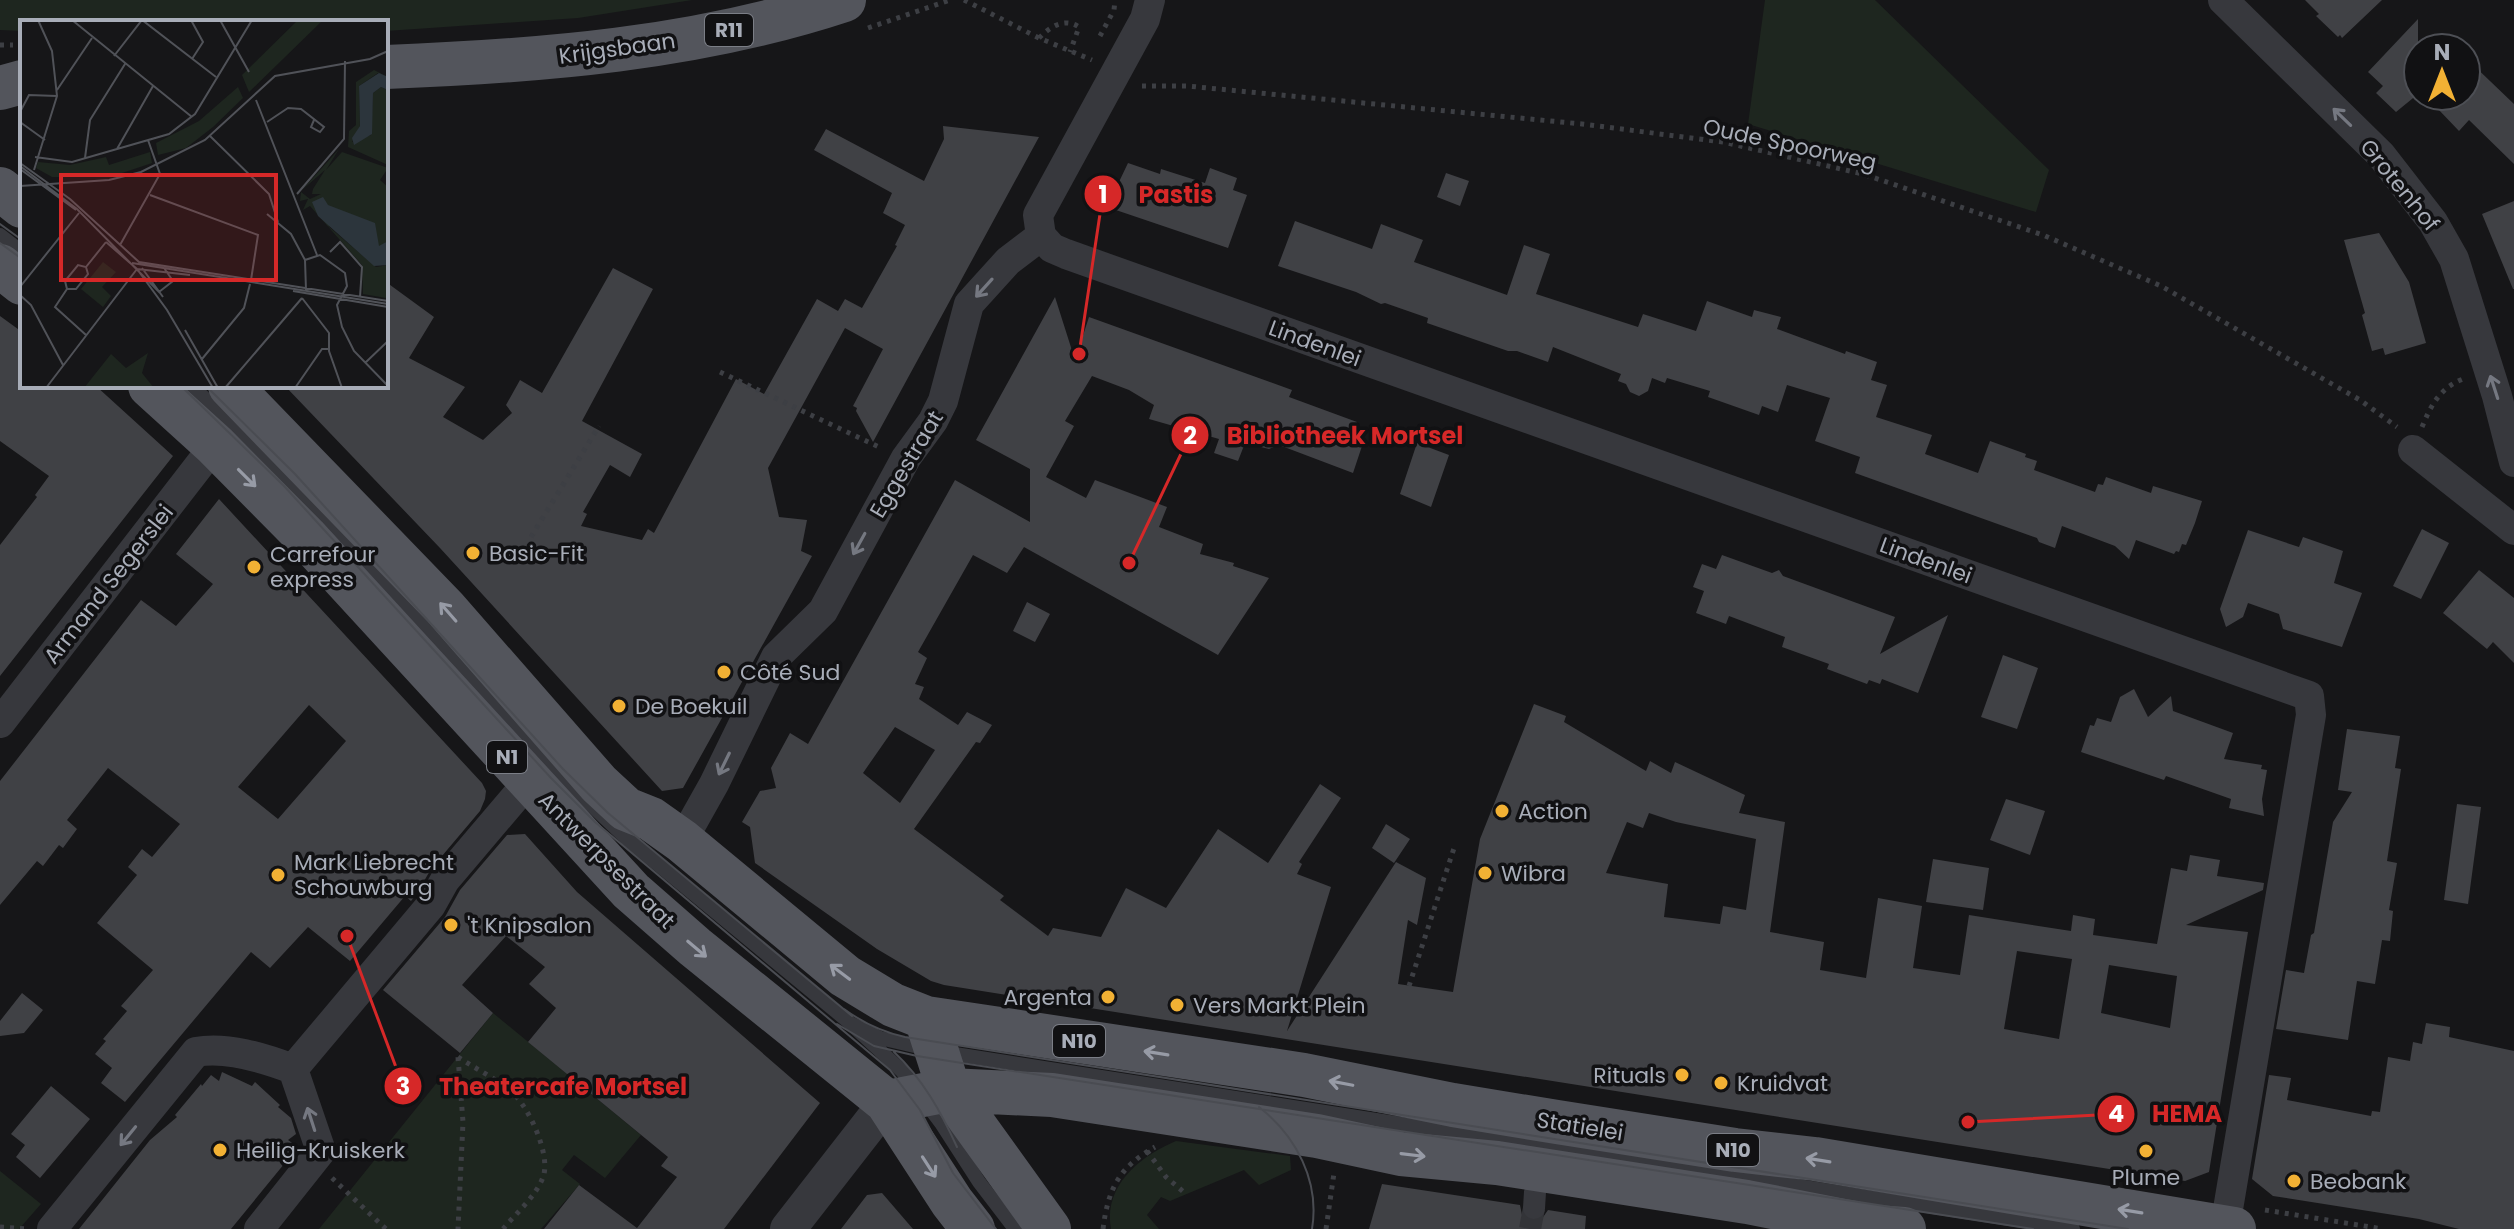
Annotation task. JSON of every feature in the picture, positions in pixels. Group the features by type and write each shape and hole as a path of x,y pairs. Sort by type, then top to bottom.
{"main road":[{"name":"Krijgsbaan","path":"388,67 564,57 613,51 776,19 844,0"},
{"path":"0,88 20,83"},
{"path":"0,189 20,204"},
{"path":"0,266 20,281"},
{"name":"Antwerpsestraat","path":"152,388 215,445 306,537 631,891 695,947 919,1067"},
{"name":"N1","path":"232,388 445,608 599,784 626,809 651,819 682,841 845,976 893,1005 919,1067 952,1202 973,1229"},
{"name":"Statielei","path":"919,1067 1304,1075 1527,1118 2230,1220"},
{"name":"N1","path":"919,1067 999,1161 1049,1229"},
{"name":"N10","path":"919,1067 1044,1094 1317,1136 1401,1154 1497,1163 1747,1202 1875,1227 1904,1229"},
{"path":"999,1161 998,1133 1005,1117 1016,1103 1044,1094"}],"street":[{"path":"1041,236 1038,215 1103,66 1145,19 1150,0"},
{"name":"Grotenhof","path":"2223,0 2381,155 2433,222 2454,259 2514,462"},
{"name":"Eggestraat","path":"682,841 714,784 776,657 823,611 903,464 933,421 943,401 969,304 1008,261 1041,236"},
{"name":"Lindenlei","path":"1041,236 1052,248 1066,254 2309,696 2311,715 2230,1220"},
{"name":"Armand Segerslei","path":"0,723 215,445"},
{"path":"2413,450 2514,530"},
{"path":"293,1069 431,905 445,880 529,781"},
{"path":"52,1229 196,1052 210,1049 270,1060 293,1069 321,1151 259,1229"},
{"path":"788,1229 919,1067"}],"lane":[{"path":"0,235 20,250"},
{"path":"194,388 277,467 596,812 850,1023 919,1067 2073,1229"},
{"path":"850,1023 880,1038 919,1067 979,1182 1015,1229"}],"path":[{"name":"Oude Spoorweg","path":"964,0 1141,86 1187,86 1582,124 1723,142 1863,174 2043,235 2161,286 2360,400 2408,435 2413,450"},
{"path":"1039,38 1052,26 1074,24 1079,27 1079,32 1070,52"},
{"path":"720,372 875,443 903,464"},
{"path":"2413,450 2439,394 2448,385 2489,373"},
{"path":"531,537 599,426"},
{"path":"1409,986 1455,845"},
{"path":"458,1229 463,1122 458,1057 515,1095 545,1153 544,1174 538,1187 503,1229"},
{"path":"1103,1229 1110,1192 1123,1171 1147,1151 1161,1144"},
{"path":"1147,1151 1166,1177 1186,1194"},
{"path":"314,1161 386,1229"},
{"path":"1326,1229 1335,1166"},
{"path":"2230,1220 2383,1229"},
{"path":"0,1227 27,1229"}],"shaded area":[{"path":"0,0 692,0 578,18 388,31 388,20 20,20 20,31 0,30"},
{"path":"1765,0 1875,0 2049,170 2036,212 1748,124"},
{"path":"493,1013 641,1135 605,1178 574,1155 562,1170 580,1184 541,1229 319,1229"},
{"path":"1176,1141 1290,1156 1291,1170 1259,1185 1244,1170 1170,1201 1161,1197 1147,1215 1159,1229 1111,1229 1113,1199 1127,1174 1150,1155"},
{"path":"0,1171 41,1204 19,1229 0,1229"}],"building":[{"path":"2305,0 2382,0 2342,38 2316,16 2319,14"},
{"path":"2418,19 2418,32 2406,32"},
{"path":"2402,36 2402,107 2396,112 2376,93 2383,86 2368,72"},
{"path":"2482,73 2514,104 2514,164 2469,120 2459,131 2441,112 2482,112"},
{"path":"943,126 1039,137 873,442 857,408 853,406 883,349 845,328 768,468 779,517 807,520 801,551 812,556 683,788 662,791 440,548 287,388 388,388 388,283 434,317 409,358 465,387 443,417 483,440 512,413 506,405 520,380 542,393 613,268 653,289 582,421 642,454 630,477 610,465 583,512 587,514 581,526 642,540 648,529 654,533 736,379 764,394 817,299 838,311 845,299 862,308 897,246 905,225 883,213 892,193 814,150 826,129 924,181 944,139"},
{"path":"1128,163 1160,174 1161,169 1205,183 1210,168 1237,178 1233,190 1247,195 1228,248 1107,207"},
{"path":"1446,173 1469,181 1460,206 1437,197"},
{"path":"2514,201 2514,289 2513,289 2482,214"},
{"path":"1295,221 1372,249 1381,224 1423,240 1414,262 1507,295 1524,245 1550,254 1536,294 1638,327 1643,314 1696,331 1707,301 1752,317 1754,310 1781,317 1777,329 1845,354 1846,351 1877,362 1871,380 1887,385 1876,417 1932,435 1925,454 1978,473 1990,441 2037,461 2034,470 2095,492 2106,477 2151,493 2153,486 2202,501 2195,523 2186,545 2182,544 2179,552 2174,554 2136,540 2129,559 2115,546 2062,526 2055,548 2039,542 2037,538 1855,473 1860,457 1815,441 1830,398 1787,385 1778,412 1762,406 1759,415 1708,397 1710,391 1667,378 1665,383 1652,378 1648,391 1639,396 1618,381 1621,374 1553,347 1548,362 1508,351 1427,323 1428,318 1278,266"},
{"path":"2379,233 2409,282 2426,343 2385,355 2383,348 2372,351 2362,315 2365,313 2344,240"},
{"path":"1055,297 1075,360 1089,317 1292,390 1289,397 1357,422 1349,442 1362,446 1353,473 1279,445 1269,449 1245,443 1238,461 1214,453 1219,439 1149,419 1154,405 1129,390 1092,376 1065,421 1074,426 1046,477 1086,498 1095,480 1167,507 1159,527 1203,544 1200,554 1234,563 1233,566 1269,578 1218,655 1024,547 1007,573 973,555 918,652 927,658 915,684 924,687 919,699 958,725 967,712 992,725 980,743 976,742 914,829 1004,896 1000,900 1048,936 1053,928 1101,937 1126,888 1166,908 1218,829 1268,863 1320,784 1341,798 1299,862 1302,864 1297,874 1331,887 1287,1031 1396,862 1426,878 1417,925 1408,920 1398,984 1453,992 1480,839 1534,704 1566,716 1564,722 1646,771 1650,761 1671,773 1675,762 1745,795 1739,813 1785,822 1770,932 1824,942 1820,970 1866,978 1878,898 1922,906 1913,968 1960,975 1969,915 2071,931 2073,915 2095,919 2093,935 2157,944 2171,868 2187,871 2190,855 2220,860 2217,876 2264,883 2263,890 2186,925 2248,932 2209,1172 2185,1181 944,985 931,981 877,949 755,863 750,827 742,822 760,791 776,788 771,768 790,733 808,744 955,480 1030,522 1030,469 976,440","holes":["895,727 935,750 900,803 863,773","1649,813 1756,839 1746,910 1723,906 1720,924 1664,917 1668,884 1606,873 1627,822 1643,828","2017,951 2072,959 2059,1039 2004,1029","2109,965 2177,976 2170,1028 2101,1013"]},
{"path":"0,316 20,331 20,388 98,388 173,456 0,676 0,545 49,476 0,441"},
{"path":"1417,443 1449,455 1431,507 1400,494"},
{"path":"219,499 482,783 486,791 480,811 431,869 416,895 411,901 405,896 350,961 308,927 270,968 251,952 125,1102 101,1083 112,1068 95,1054 106,1041 103,1039 127,1011 121,1006 153,970 97,923 137,875 128,867 142,849 152,857 180,824 108,768 67,820 77,829 63,848 59,845 43,866 37,861 0,905 0,781 141,600 176,626 213,584 176,554","holes":["309,705 346,741 278,819 238,787"]},
{"path":"2422,529 2449,543 2421,599 2393,586"},
{"path":"2248,530 2299,547 2303,537 2343,551 2334,583 2362,593 2342,647 2283,629 2279,614 2248,603 2243,617 2226,627 2220,609"},
{"path":"1722,555 1772,573 1779,570 1783,576 1895,617 1880,654 1948,615 1918,693 1882,679 1880,684 1869,680 1867,684 1827,669 1829,664 1782,647 1785,637 1729,616 1726,624 1696,613 1704,591 1693,587 1702,564 1716,569"},
{"path":"2479,570 2514,598 2514,663 2493,642 2487,649 2443,613"},
{"path":"1027,602 1050,614 1035,642 1013,631"},
{"path":"2003,655 2038,668 2017,729 1981,717"},
{"path":"2134,689 2148,717 2171,696 2173,711 2233,733 2224,759 2262,765 2261,769 2267,770 2262,799 2264,816 2229,808 2231,799 2166,776 2164,780 2081,752 2090,725 2094,726 2097,718 2111,722 2120,697"},
{"path":"2347,729 2400,736 2395,768 2401,769 2387,861 2397,863 2389,910 2393,911 2390,941 2382,940 2375,984 2357,981 2348,1040 2276,1029 2286,970 2304,973 2333,822 2352,792 2338,790"},
{"path":"2006,799 2045,811 2030,855 1990,840"},
{"path":"2457,804 2481,807 2468,904 2444,900"},
{"path":"1386,824 1410,839 1394,863 1372,848"},
{"path":"525,834 577,892 820,1103 724,1229 544,1229 579,1185 637,1228 677,1177 661,1166 668,1157 528,1042 556,1008 529,984 545,967 506,936 462,985 493,1013 460,1053 383,990 445,917 460,890 507,835"},
{"path":"1933,859 1989,868 1983,910 1926,902"},
{"path":"22,993 43,1010 24,1033 0,1036 0,1021"},
{"path":"2426,1023 2450,1027 2449,1037 2514,1051 2514,1229 2459,1229 2419,1219 2273,1196 2252,1179 2269,1075 2291,1078 2287,1100 2371,1116 2372,1111 2380,1112 2388,1057 2410,1061 2413,1042 2422,1044"},
{"name":"Heilig-Kruiskerk","path":"222,1072 252,1086 255,1082 280,1105 278,1107 291,1118 296,1134 288,1140 298,1147 231,1229 79,1229 150,1140 177,1117 175,1115 201,1084 211,1075 219,1081"},
{"path":"51,1086 90,1119 40,1178 16,1157 25,1145 11,1134"},
{"path":"1382,1184 1520,1205 1522,1215 1532,1222 1541,1220 1548,1210 1586,1216 1585,1229 1369,1229"},
{"path":"882,1193 913,1229 841,1229 867,1195"}],"tunnel":[{"path":"1530,1229 1534,1208"}],"tram line":[{"path":"0,224 20,239"},
{"path":"0,243 20,258"},
{"path":"183,388 284,486 551,778 595,822 890,1070 920,1110 953,1173 996,1229"},
{"path":"208,388 295,474 563,769 608,813 852,1016"},
{"path":"844,1009 873,1026 905,1037 2128,1229"},
{"path":"837,1024 874,1046 917,1056 2033,1229"},
{"path":"894,1052 930,1096 957,1147"},
{"path":"1259,1107 1284,1132 1309,1177 1314,1211 1312,1229"}],"place":[{"name":"Pastis","path":"1079,354"},
{"name":"Basic-Fit","path":"473,553"},
{"name":"Bibliotheek Mortsel","path":"1129,563"},
{"name":"Carrefour express","path":"254,567"},
{"name":"Côté Sud","path":"724,672"},
{"name":"De Boekuil","path":"619,706"},
{"name":"Action","path":"1502,811"},
{"name":"Wibra","path":"1485,873"},
{"name":"Mark Liebrecht Schouwburg","path":"278,875"},
{"name":"'t Knipsalon","path":"451,925"},
{"name":"Theatercafe Mortsel","path":"347,936"},
{"name":"Argenta","path":"1108,997"},
{"name":"Vers Markt Plein","path":"1177,1005"},
{"name":"Rituals","path":"1682,1075"},
{"name":"Kruidvat","path":"1721,1083"},
{"name":"HEMA","path":"1968,1122"},
{"name":"Heilig-Kruiskerk","path":"220,1150"},
{"name":"Plume","path":"2146,1151"},
{"name":"Beobank","path":"2294,1181"}]}
